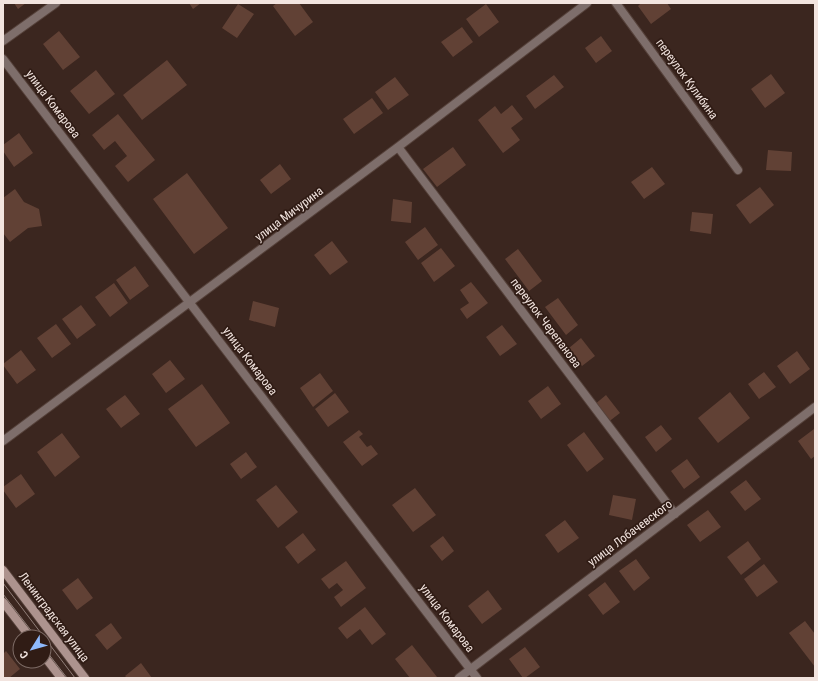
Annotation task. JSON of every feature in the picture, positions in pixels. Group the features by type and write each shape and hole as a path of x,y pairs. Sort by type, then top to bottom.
{"main road":[{"name":"Ленинградская улица","path":"3,570 85,678"},
{"path":"3,602 24,629"},
{"path":"52,666 61,678"}],"street":[{"path":"3,42 56,3"},
{"name":"улица Мичурина","path":"3,441 398,147 588,3"},
{"name":"переулок Кулибина","path":"616,3 738,170"},
{"name":"улица Комарова","path":"3,58 477,678"},
{"name":"переулок Черепанова","path":"398,147 675,514"},
{"name":"улица Лобачевского","path":"459,678 815,407"}],"building":[{"path":"14,3 26,3 18,9"},
{"path":"189,3 201,3 193,9"},
{"path":"277,3 299,3 313,22 295,36 273,6"},
{"path":"641,3 667,3 671,9 651,24 638,6"},
{"path":"238,4 254,14 237,38 222,28"},
{"path":"486,4 499,22 479,37 466,19"},
{"path":"462,27 473,42 453,57 441,42"},
{"path":"59,31 80,57 63,70 43,44"},
{"path":"601,36 612,51 596,63 585,48"},
{"path":"167,60 187,85 142,120 123,95"},
{"path":"96,70 115,94 89,114 70,91"},
{"path":"771,74 785,93 765,108 751,89"},
{"path":"554,75 564,87 535,109 526,96"},
{"path":"395,77 409,95 388,110 375,92"},
{"path":"372,98 383,113 354,134 343,119"},
{"path":"512,105 523,119 511,128 520,140 503,153 478,120 495,106 501,114"},
{"path":"118,114 155,160 128,182 115,166 127,156 115,141 104,150 92,135"},
{"path":"19,133 33,153 14,167 3,151 3,145"},
{"path":"453,147 466,165 437,187 423,169"},
{"path":"768,150 792,152 791,171 766,170"},
{"path":"280,164 291,179 271,194 260,180"},
{"path":"652,167 665,184 644,199 631,182"},
{"path":"187,173 228,228 194,254 153,199"},
{"path":"760,187 774,205 750,224 736,205"},
{"path":"15,189 24,202 39,209 42,226 28,228 10,242 3,233 3,198"},
{"path":"393,199 412,202 411,223 391,221"},
{"path":"692,212 713,214 711,234 690,231"},
{"path":"425,227 438,245 418,260 405,242"},
{"path":"332,241 348,262 330,275 314,255"},
{"path":"441,248 455,266 434,282 421,263"},
{"path":"518,249 542,281 529,291 505,259"},
{"path":"135,266 149,286 130,300 116,280"},
{"path":"471,282 488,303 467,319 460,309 469,303 460,290"},
{"path":"114,283 128,303 110,317 95,297"},
{"path":"558,298 578,325 566,335 545,307"},
{"path":"253,301 279,308 275,327 249,320"},
{"path":"81,305 96,325 77,339 62,319"},
{"path":"56,324 71,344 52,358 37,338"},
{"path":"502,325 517,344 500,356 486,337"},
{"path":"581,338 595,356 582,366 569,348"},
{"path":"21,350 36,370 17,384 3,364"},
{"path":"797,351 810,369 790,384 777,366"},
{"path":"170,360 185,379 166,393 152,374"},
{"path":"764,372 776,387 759,399 748,384"},
{"path":"320,373 333,391 313,407 300,388"},
{"path":"202,384 230,423 196,447 168,409"},
{"path":"548,386 561,404 541,419 528,401"},
{"path":"730,392 750,418 718,443 698,418"},
{"path":"335,393 349,412 328,427 315,409"},
{"path":"125,395 140,414 121,428 106,409"},
{"path":"606,395 620,413 607,423 594,405"},
{"path":"661,425 672,439 656,452 645,437"},
{"path":"814,429 815,456 811,459 798,441"},
{"path":"359,430 363,434 359,437 367,447 371,445 378,454 362,466 343,442"},
{"path":"584,432 604,459 587,472 567,445"},
{"path":"62,433 80,457 55,477 37,452"},
{"path":"246,452 257,467 241,479 230,464"},
{"path":"687,459 700,477 684,489 671,471"},
{"path":"21,474 35,494 16,508 3,490 3,487"},
{"path":"746,480 761,499 745,511 730,492"},
{"path":"276,485 298,512 278,528 256,500"},
{"path":"415,488 436,515 413,532 392,505"},
{"path":"613,495 636,499 632,520 609,515"},
{"path":"708,510 721,527 700,542 687,525"},
{"path":"565,520 579,538 558,553 545,535"},
{"path":"303,533 316,550 298,564 285,547"},
{"path":"443,536 454,551 442,561 430,546"},
{"path":"748,541 761,559 741,575 727,557"},
{"path":"636,559 650,578 634,591 619,571"},
{"path":"346,561 366,588 341,607 334,597 343,590 337,583 329,589 321,579"},
{"path":"764,564 778,582 757,597 744,579"},
{"path":"78,578 93,598 77,610 62,590"},
{"path":"605,582 620,602 603,615 588,595"},
{"path":"488,590 502,609 482,624 468,606"},
{"path":"365,607 386,634 372,645 360,629 347,639 338,628"},
{"path":"805,621 815,634 815,667 789,633"},
{"path":"111,623 122,638 107,650 95,635"},
{"path":"412,645 437,677 436,678 410,678 395,659"},
{"path":"525,647 540,667 523,678 509,659"},
{"path":"6,651 12,659 12,669 20,669 9,678 4,678 3,676 3,654"},
{"path":"141,663 152,678 127,678 125,676"}],"tram line":[{"path":"3,583 75,678"},
{"path":"3,594 30,629"},
{"path":"52,658 67,678"}]}
